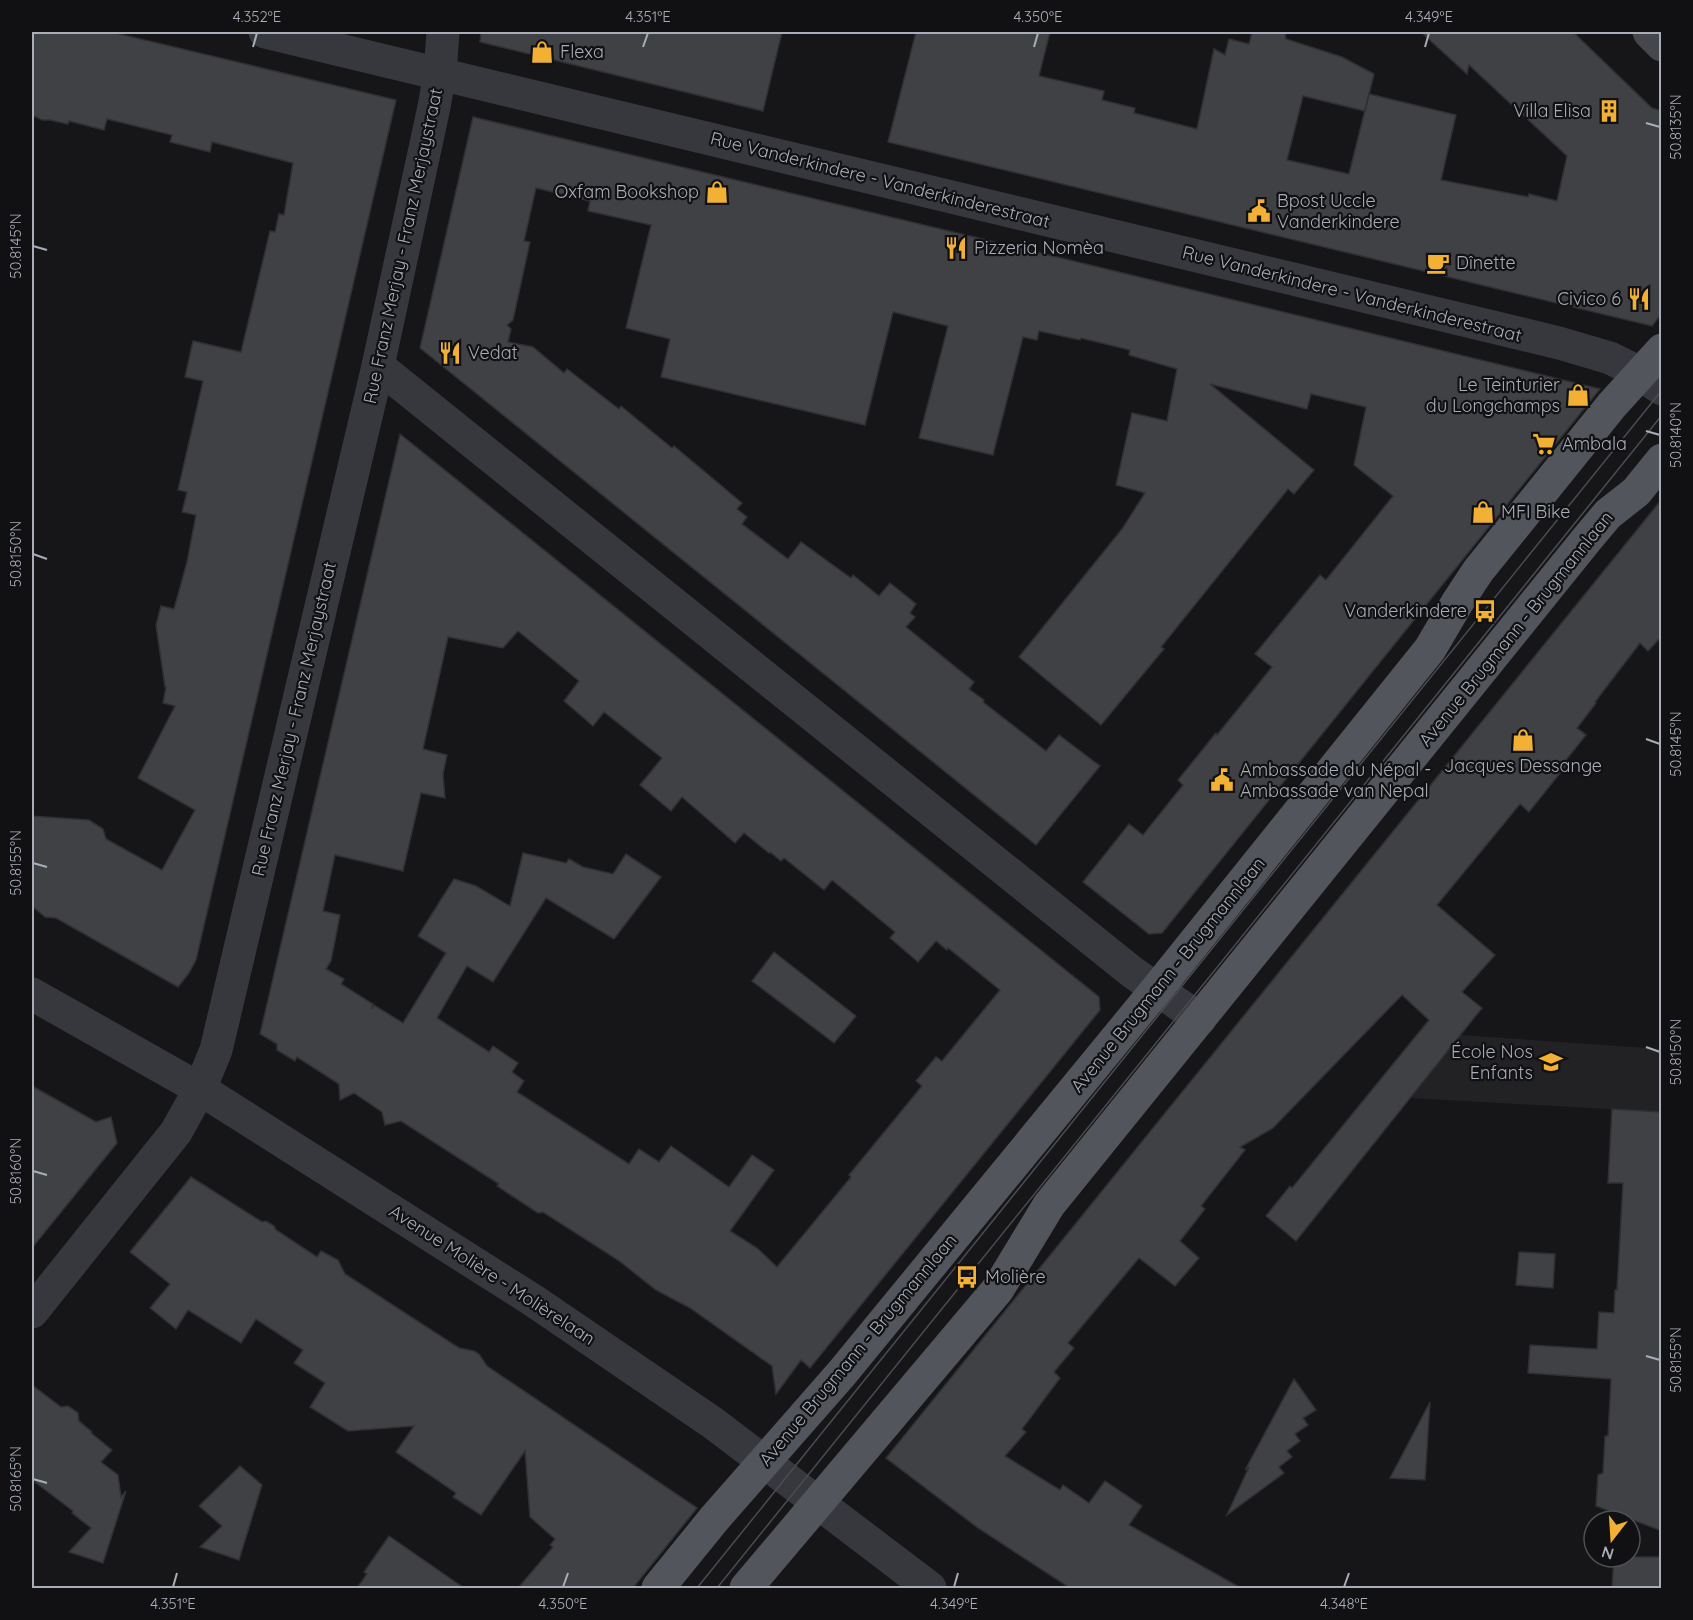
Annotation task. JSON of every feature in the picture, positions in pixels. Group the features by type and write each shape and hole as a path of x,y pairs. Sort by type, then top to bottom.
{"main road":[{"path":"1649,32 1662,45"},
{"name":"Avenue Brugmann - Brugmannlaan","path":"658,1588 714,1519 842,1372 1157,989 1430,649 1456,603 1478,571 1612,405 1651,382 1662,350"},
{"name":"Avenue Brugmann - Brugmannlaan","path":"746,1588 998,1289 1049,1205 1587,539 1608,514 1636,492 1662,460"}],"street":[{"name":"Rue Vanderkindere - Vanderkinderestraat","path":"265,32 1559,343 1610,358 1651,382"},
{"name":"Rue Franz Merjay - Franz Merjaystraat","path":"32,1312 176,1132 200,1089 216,1050 378,366 434,107 440,73 443,32"},
{"path":"378,366 1132,972 1200,1020"},
{"name":"Avenue Molière - Molièrelaan","path":"32,994 200,1089 534,1301 713,1423 930,1588"}],"shaded area":[{"name":"École Nos Enfants","path":"1461,1035 1661,1049 1661,1112 1410,1098"}],"building":[{"path":"32,32 111,32 396,100 196,960 178,987 56,918 45,917 32,906 32,816 89,820 103,829 106,839 162,870 195,810 138,778 175,706 163,703 166,687 156,625 161,606 174,609 187,562 196,515 182,512 187,492 178,490 203,381 185,377 193,341 241,352 270,231 275,232 279,214 284,215 293,163 212,142 210,152 170,142 172,135 107,119 104,130 69,121 68,124 42,120 32,115"},
{"path":"481,32 782,32 763,111 480,42"},
{"path":"916,32 1050,32 1039,76 1104,91 1102,100 1135,108 1134,113 1197,129 1214,49 1225,55 1229,39 1249,44 1252,32 1285,32 1286,39 1342,57 1374,74 1369,94 1456,115 1441,180 1528,197 1529,194 1557,201 1567,156 1469,65 1467,74 1421,32 1573,32 1652,108 1662,111 1662,313 1652,326 888,142","holes":["1303,96 1365,111 1349,174 1287,160"]},
{"path":"473,117 1600,389 1162,933 1149,934 1083,882 1129,824 1143,835 1183,785 1178,780 1272,667 1255,654 1320,575 1326,580 1393,496 1354,465 1366,407 1311,394 1307,409 1210,384 1314,470 1294,494 1288,489 1161,647 1164,649 1101,725 1019,657 1122,529 1145,493 1116,485 1132,413 1167,421 1177,369 1129,355 1130,350 1081,338 1080,340 1039,331 1037,340 1023,337 993,455 919,438 948,326 893,312 865,425 661,377 670,339 626,328 651,225 588,211 590,201 536,188 524,241 530,242 513,320 507,325 511,329 508,342 533,347 564,373 567,369 619,409 621,406 672,448 674,446 742,503 737,509 747,517 742,524 788,559 801,542 851,578 853,575 879,596 890,583 916,604 910,613 915,617 906,627 974,682 969,689 984,700 983,702 1046,751 1059,735 1100,766 1036,845 420,348"},
{"path":"400,434 1099,997 1100,1010 810,1368 801,1360 776,1394 772,1366 690,1308 656,1290 618,1260 543,1212 538,1213 497,1186 499,1184 401,1121 385,1125 382,1112 354,1093 340,1100 339,1084 297,1057 295,1061 277,1050 277,1044 260,1034","holes":["518,631 579,681 564,701 593,726 604,712 662,758 640,785 671,811 682,797 735,843 744,833 781,861 784,858 824,890 832,880 895,932 890,938 918,962 936,941 1000,990 942,1061 936,1057 916,1081 922,1086 777,1267 757,1248 730,1231 774,1170 752,1155 729,1187 671,1146 659,1162 639,1149 629,1164 517,1092 524,1081 512,1072 518,1063 493,1046 489,1052 437,1018 467,966 493,982 546,898 614,939 661,877 626,854 613,874 583,867 569,859 566,863 523,853 510,906 476,886 454,879 418,936 446,953 403,1023 374,1005 372,1009 373,1004 341,984 344,979 326,969 331,961 340,915 323,911 335,855 403,871 421,793 445,798 443,774 447,755 423,749 448,637 503,648"]},
{"path":"1662,499 1662,636 1648,651 1640,643 1577,728 1586,735 1566,760 1569,762 1529,812 1520,804 1437,905 1495,955 1462,992 1482,1008 1296,1241 1266,1216 1290,1186 1292,1188 1429,1020 1402,995 1273,1128 1240,1147 1245,1150 1201,1206 1205,1209 1180,1241 1199,1258 1175,1286 1139,1258 1068,1343 1074,1348 1054,1372 1060,1378 1022,1429 1026,1432 1005,1456 1060,1490 1063,1485 1089,1503 1105,1481 1142,1506 1129,1525 1241,1588 1070,1588 978,1528 886,1458"},
{"path":"774,952 856,1016 834,1043 752,981"},
{"path":"32,1086 96,1122 111,1117 117,1143 32,1248"},
{"path":"1612,1109 1662,1112 1662,1531 1642,1523 1642,1509 1604,1509 1596,1506 1598,1475 1603,1473 1605,1436 1608,1436 1611,1379 1528,1373 1530,1345 1597,1349 1599,1312 1614,1313 1623,1183 1608,1183"},
{"path":"191,1177 262,1222 266,1221 274,1226 276,1230 317,1257 321,1251 338,1260 345,1274 459,1348 479,1354 487,1366 697,1508 633,1588 518,1588 553,1547 550,1545 555,1539 530,1517 525,1451 481,1515 453,1497 456,1493 396,1452 414,1426 348,1431 310,1407 325,1383 294,1363 303,1350 256,1319 241,1343 188,1310 176,1329 150,1308 170,1284 130,1252"},
{"path":"1519,1252 1555,1254 1553,1288 1516,1285"},
{"path":"1294,1379 1316,1410 1303,1418 1308,1425 1295,1434 1300,1441 1287,1451 1292,1457 1279,1467 1284,1473 1227,1515 1249,1467 1245,1470"},
{"path":"32,1385 61,1407 68,1406 78,1413 79,1421 112,1450 101,1462 118,1475 121,1497 126,1491 103,1563 69,1552 91,1528 72,1513 73,1511 32,1480"},
{"path":"1430,1402 1425,1480 1390,1478"},
{"path":"240,1466 262,1485 239,1560 200,1547 222,1526 199,1506"},
{"path":"389,1536 464,1588 357,1588 367,1574 364,1572"},
{"path":"1642,1557 1662,1557 1662,1588 1612,1588 1613,1569 1642,1569"}],"tram line":[{"path":"697,1588 1662,390"},
{"path":"717,1588 1662,415"}],"place":[{"name":"Flexa","path":"542,52"},
{"name":"Villa Elisa","path":"1609,111"},
{"name":"Oxfam Bookshop","path":"717,192"},
{"name":"Bpost Uccle Vanderkindere","path":"1259,211"},
{"name":"Pizzeria Nomèa","path":"956,248"},
{"name":"Dînette","path":"1438,263"},
{"name":"Civico 6","path":"1639,299"},
{"name":"Vedat","path":"450,353"},
{"name":"Le Teinturier du Longchamps","path":"1578,395"},
{"name":"Ambala","path":"1544,444"},
{"name":"MFI Bike","path":"1483,512"},
{"name":"Vanderkindere","path":"1485,611"},
{"name":"Jacques Dessange","path":"1523,740"},
{"name":"Ambassade du Népal - Ambassade van Nepal","path":"1222,780"},
{"name":"École Nos Enfants","path":"1551,1062"},
{"name":"Molière","path":"967,1277"}]}
